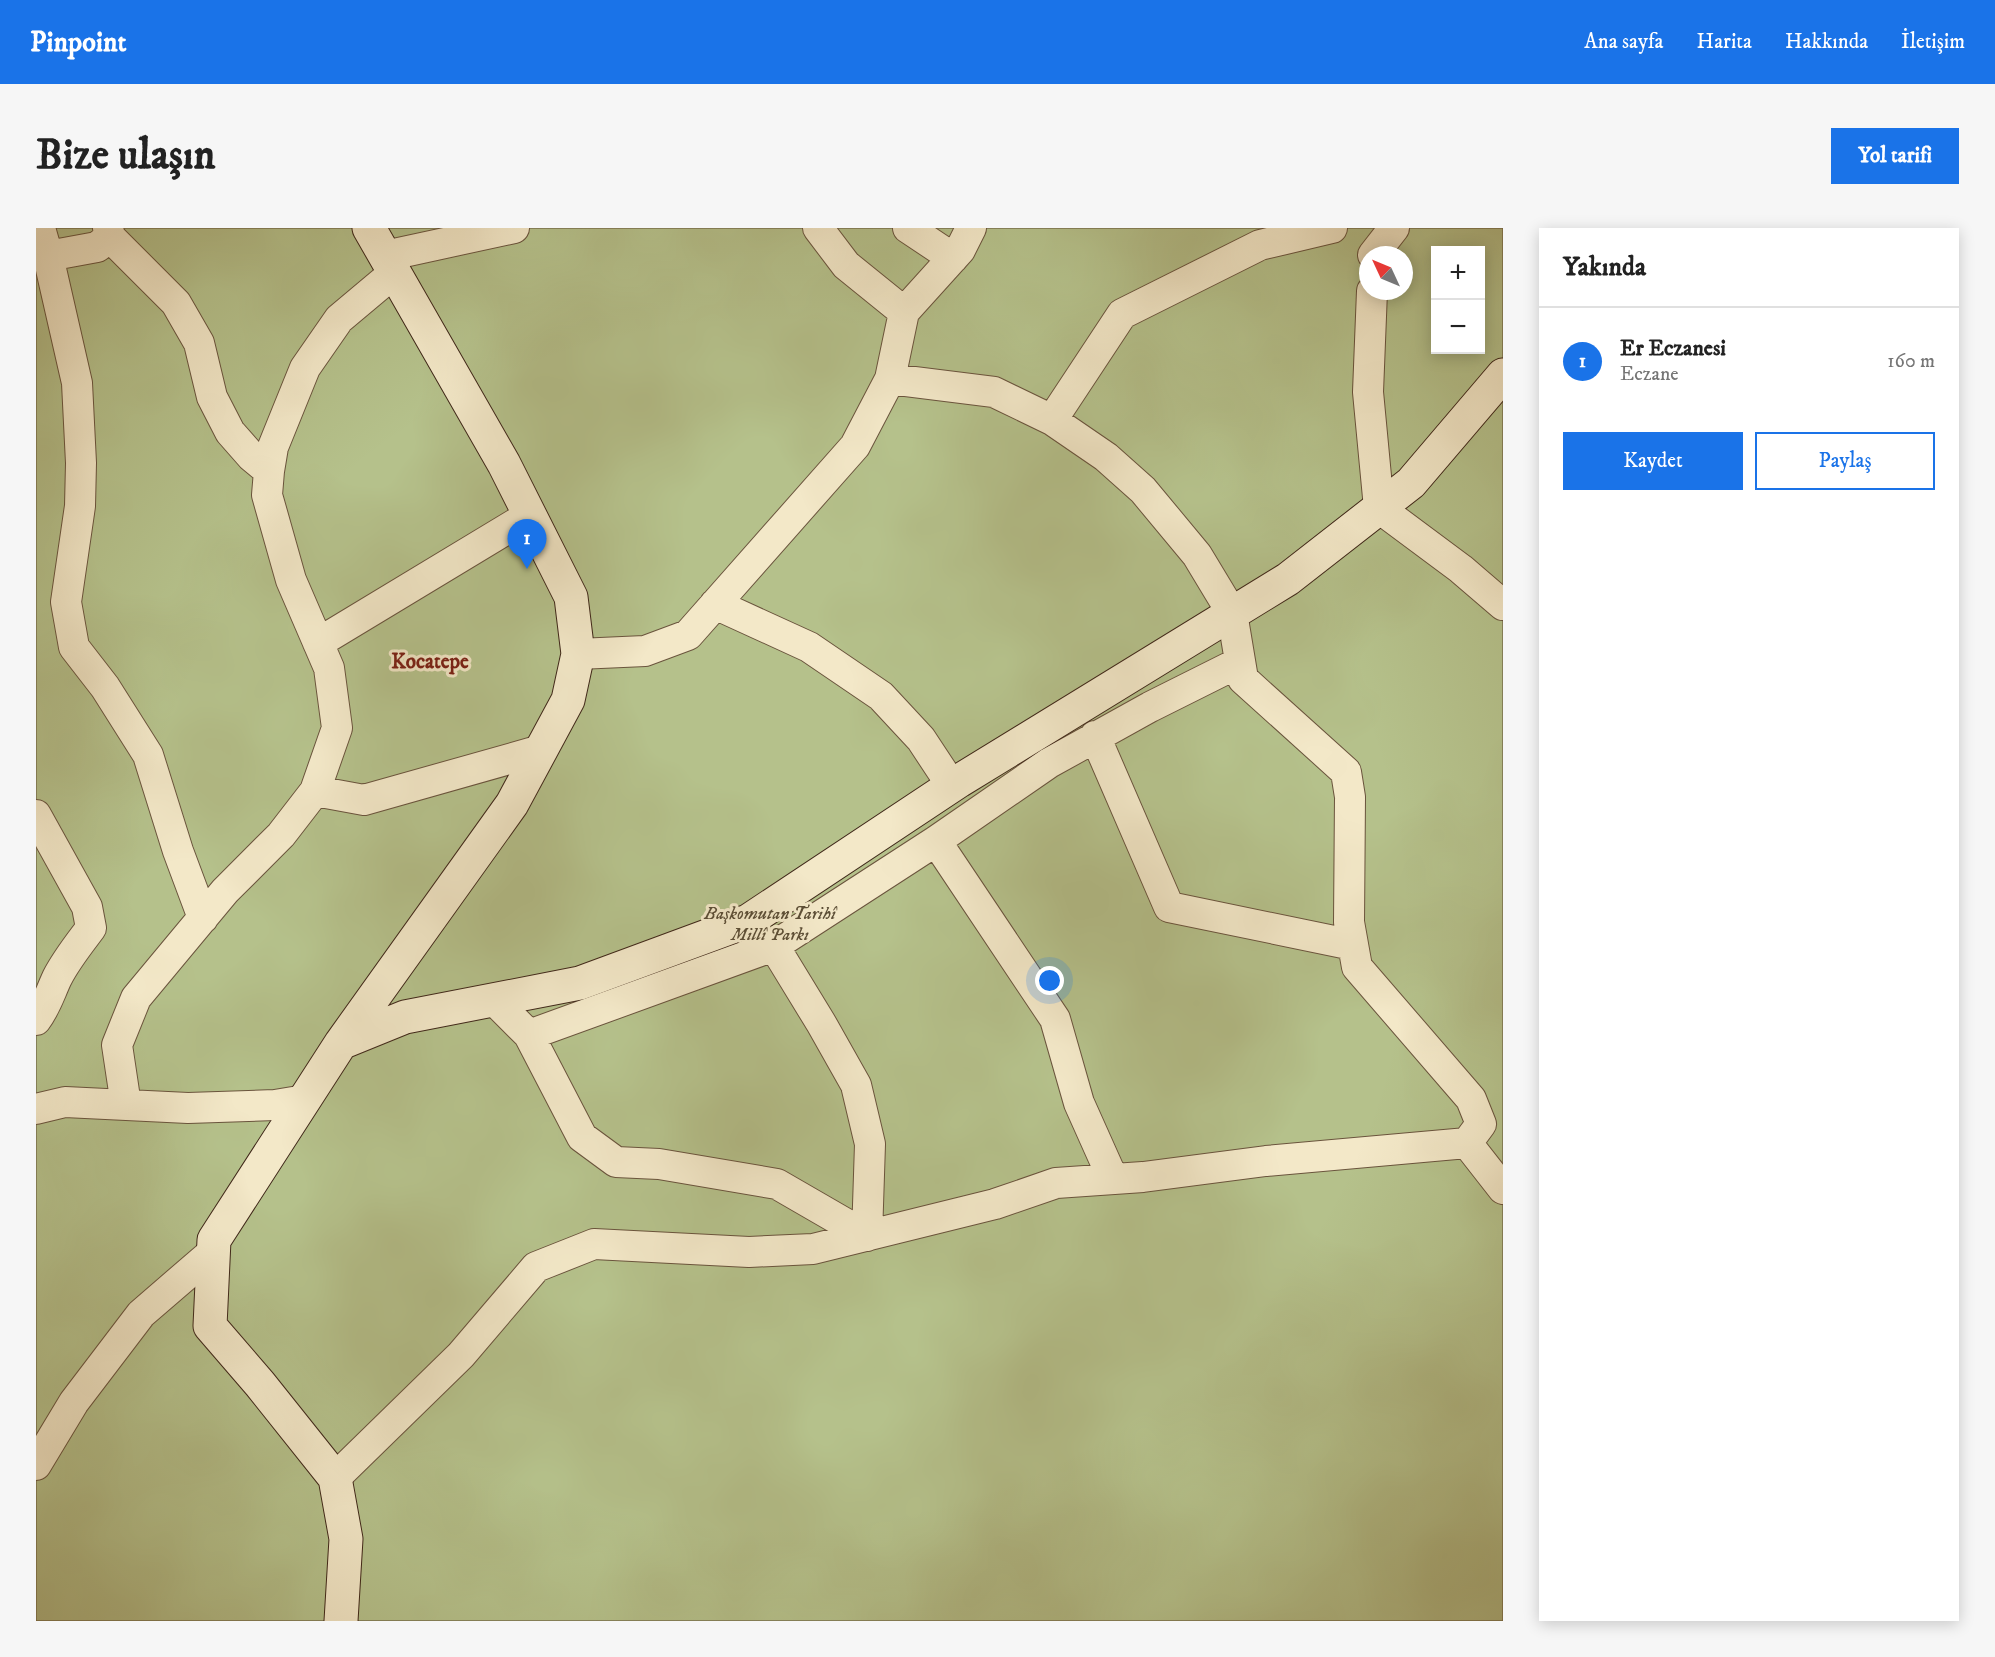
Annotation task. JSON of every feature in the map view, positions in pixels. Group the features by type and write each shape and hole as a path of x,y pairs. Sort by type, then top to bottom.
{"street":[{"path":"341,1621 346,1539 335,1478 210,1326 214,1240 342,1043 512,804 568,700 578,654 571,597 504,464 369,228"},
{"path":"126,1105 117,1045 136,998 225,891 282,835 315,791 337,728 329,668 291,580 267,495 273,447 305,368 339,319 390,264 514,228"},
{"path":"818,228 846,265 904,312"},
{"path":"908,228 953,258"},
{"path":"578,654 645,651 688,635 855,446 890,379 904,312 960,250 971,228"},
{"path":"1052,420 1122,314 1260,245 1332,228"},
{"path":"1380,246 1394,228"},
{"path":"203,918 178,851 148,755 105,687 74,647 66,602 80,506 81,463 77,383 44,242 97,247 109,232 176,303 199,343 212,397 230,432 252,457 270,471"},
{"path":"1372,300 1368,392 1379,508 1503,605"},
{"path":"342,1043 405,1017 580,983 748,921 952,786 1288,579 1411,483 1503,375"},
{"path":"335,1478 461,1355 536,1267 594,1244 748,1252 813,1249 994,1204 1056,1183 1143,1177 1266,1161 1467,1143 1481,1124 1471,1099 1357,967 1349,922 1350,797 1346,772 1243,680 1232,613 1197,555 1143,490 1106,457 1052,420 994,392 890,379"},
{"path":"318,643 530,515"},
{"path":"715,604 809,647 881,696 921,739 952,786"},
{"path":"529,1035 774,946 936,841 1048,762 1240,662"},
{"path":"1095,736 1169,907 1353,945"},
{"path":"315,791 364,800 541,750"},
{"path":"36,815 87,907 91,928 67,960 44,1010 36,1020"},
{"path":"936,841 1055,1019 1079,1103 1113,1179"},
{"path":"774,946 856,1084 870,1144 867,1236"},
{"path":"494,1000 529,1035 582,1137 616,1162 659,1164 777,1184 867,1236"},
{"path":"36,1109 65,1102 199,1108 275,1105 305,1100"},
{"path":"1467,1143 1503,1189"},
{"path":"36,1466 74,1402 141,1314 214,1251"}],"green space":[{"name":"Başkomutan Tarihî Millî Parkı","path":"36,228 1503,228 1503,1621 36,1621"}],"place":[{"name":"Er Eczanesi","path":"527,569"}],"district":[{"name":"Kocatepe","path":"430,662"}]}
